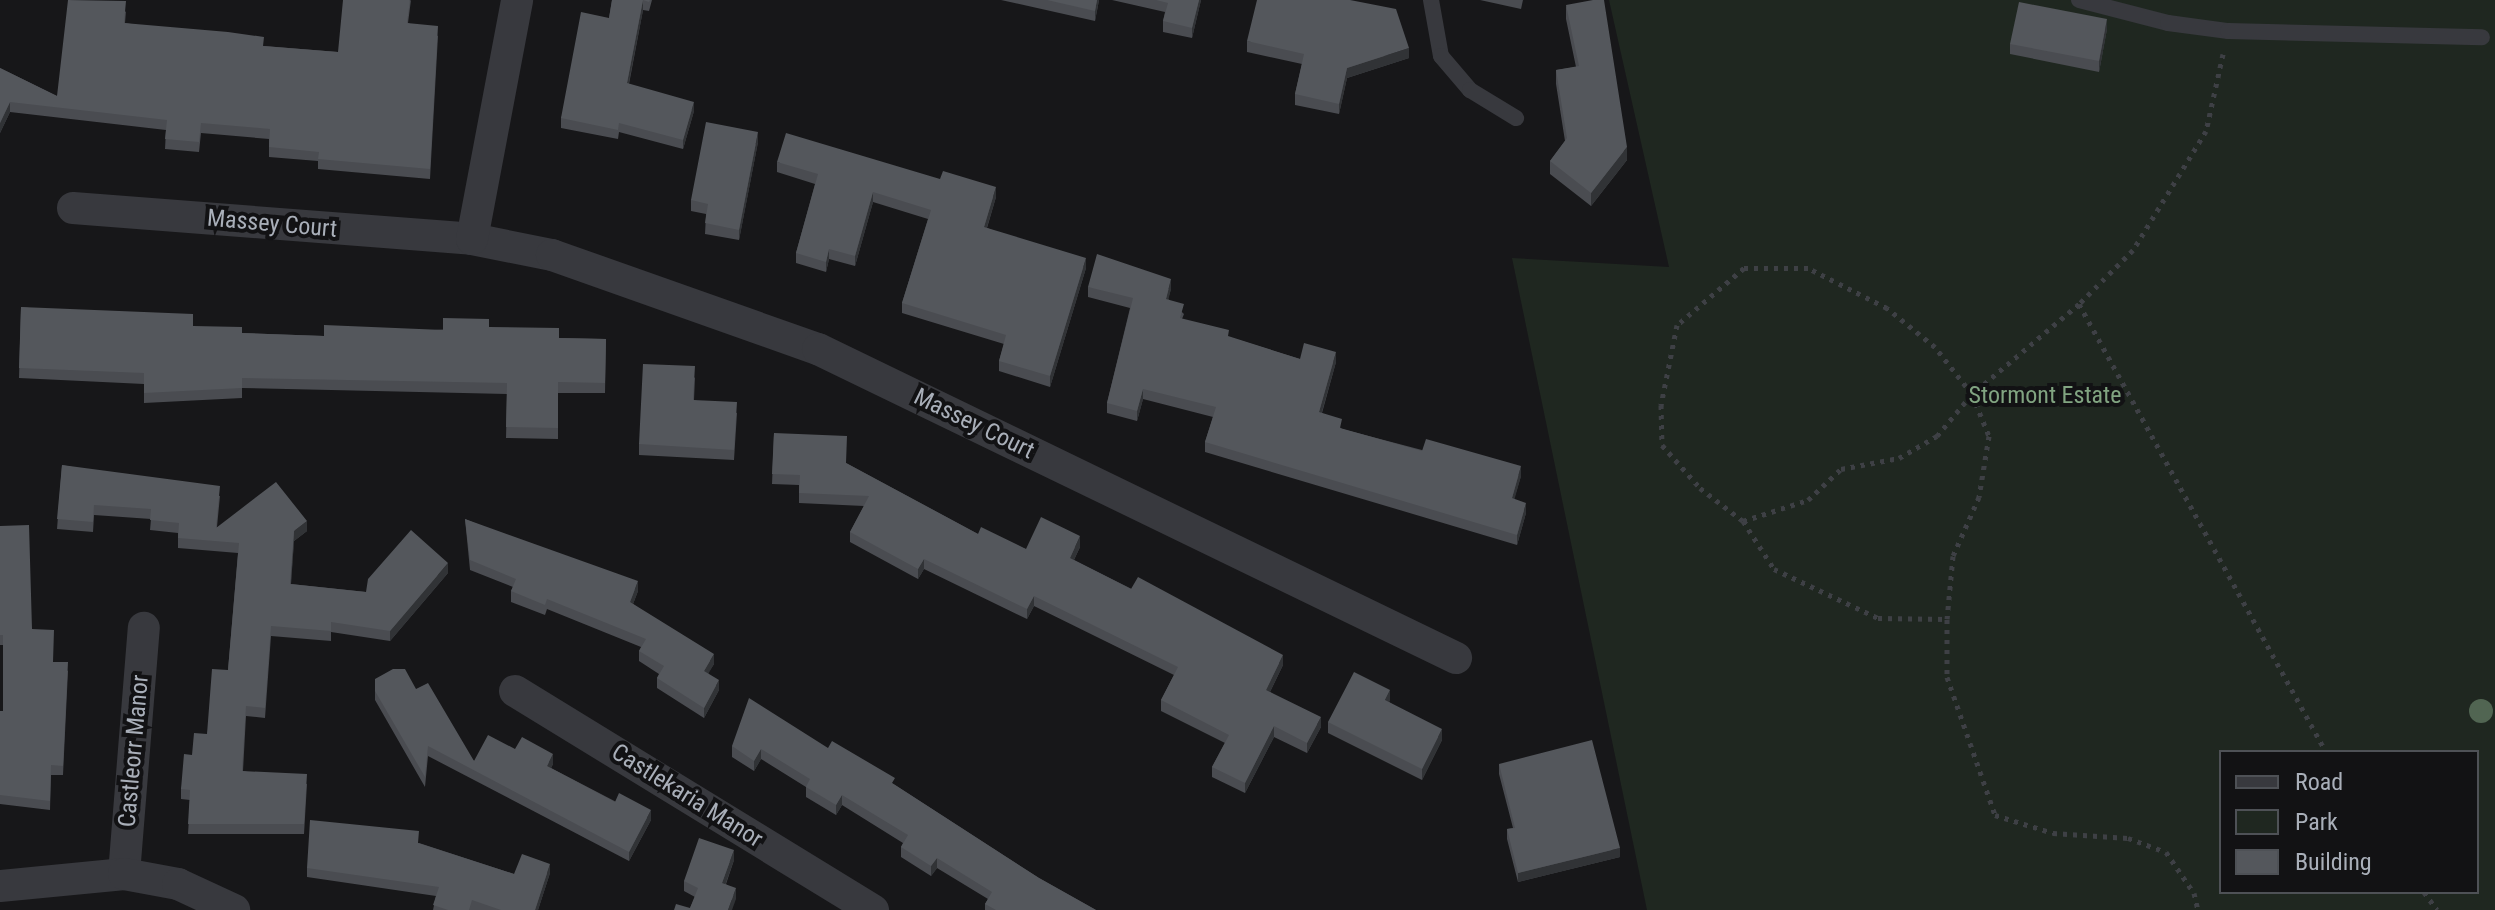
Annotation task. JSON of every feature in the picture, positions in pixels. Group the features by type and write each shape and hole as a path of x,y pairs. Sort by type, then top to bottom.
{"street":[{"path":"472,239 517,0"},
{"name":"Massey Court","path":"73,208 472,239 552,255 818,349 1456,658"},
{"name":"Castleorr Manor","path":"124,874 144,628"},
{"name":"Castlekaria Manor","path":"515,691 861,907"},
{"path":"0,886 124,874 178,884 234,910"}],"lane":[{"path":"1431,0 1441,56 1470,90 1516,118"},
{"path":"2079,0 2168,23 2228,31 2482,37"}],"path":[{"path":"1743,521 1808,500 1841,469 1899,458 1937,436 1972,394 2079,304 2133,250 2206,131 2228,31"},
{"path":"1947,619 1878,618 1774,569 1743,521 1700,488 1662,445 1661,405 1677,325 1744,268 1808,268 1877,303 1935,347 1972,394 1989,436 1979,497 1953,556 1947,619 1947,677 1995,815 2053,833 2128,838 2166,852 2194,893 2198,910"},
{"path":"2079,304 2325,750"}],"green space":[{"name":"Stormont Estate","path":"1609,0 2495,0 2495,910 1647,910 1512,258 1669,267"}],"building":[{"path":"68,0 126,1 124,23 228,32 264,37 263,46 338,52 343,0 410,0 407,23 438,26 430,169 318,159 319,152 269,147 270,129 201,123 199,142 165,139 167,120 10,102 0,123 0,68 57,96"},
{"path":"612,0 643,0 627,83 694,102 683,140 619,123 618,130 561,118 581,12 609,18"},
{"path":"1047,0 1097,0 1095,11"},
{"path":"1156,0 1199,0 1192,28 1163,21 1168,3"},
{"path":"1257,0 1350,0 1396,9 1409,48 1347,68 1339,104 1295,94 1304,54 1247,41"},
{"path":"1604,0 1627,147 1591,193 1550,161 1567,138 1556,70 1579,66 1566,5"},
{"path":"2019,2 2107,19 2099,61 2010,44"},
{"path":"706,122 758,132 739,230 705,223 708,204 691,200"},
{"path":"786,133 940,179 943,171 996,187 984,227 1086,258 1050,376 999,361 1006,335 902,303 931,210 873,192 855,256 829,249 826,262 796,253 818,174 777,162"},
{"path":"1097,254 1171,279 1166,299 1184,304 1180,318 1229,330 1228,336 1300,359 1304,343 1336,352 1319,412 1342,419 1340,428 1422,451 1426,439 1521,466 1512,498 1526,503 1517,535 1205,442 1216,407 1143,389 1137,411 1107,403 1133,298 1088,287"},
{"path":"21,307 193,314 193,326 242,327 242,333 324,336 324,325 443,330 443,318 489,319 489,327 559,328 559,338 606,339 605,383 558,382 558,428 506,427 507,383 242,378 242,388 144,393 144,373 19,368"},
{"path":"643,364 695,366 693,400 737,402 734,450 639,444"},
{"path":"774,433 847,436 846,463 978,534 981,527 1026,549 1041,517 1080,536 1070,558 1131,589 1138,577 1283,655 1266,690 1321,717 1307,743 1274,726 1245,783 1212,767 1229,735 1161,700 1178,667 1034,596 1027,609 924,559 918,569 850,532 869,496 799,493 800,475 772,474"},
{"path":"62,465 220,486 216,528 276,482 307,521 294,531 290,584 366,592 368,579 411,530 448,563 390,631 331,622 331,631 271,626 265,708 246,706 242,771 307,774 304,824 188,824 190,790 181,789 184,754 192,755 194,733 207,734 212,669 228,670 239,543 178,538 179,523 150,520 151,509 94,505 93,522 57,519"},
{"path":"465,519 638,581 630,602 714,654 704,671 719,680 704,708 657,678 664,666 639,651 646,639 547,599 545,605 511,591 516,579 470,560"},
{"path":"29,525 32,629 54,630 53,662 68,662 63,766 51,765 50,801 0,795 3,635 0,635 0,526"},
{"path":"393,669 405,669 416,689 428,683 474,761 488,735 515,749 522,737 553,754 547,766 615,802 619,793 651,810 629,852 428,746 425,777 375,691 375,679"},
{"path":"1354,672 1390,690 1385,700 1442,729 1422,769 1328,722"},
{"path":"749,698 828,748 832,741 895,778 892,783 1039,878 1096,910 996,910 985,904 992,892 937,858 931,866 901,847 908,835 842,795 836,805 806,787 810,779 761,749 754,761 732,746"},
{"path":"1592,740 1620,848 1518,873 1507,829 1515,828 1499,764"},
{"path":"310,820 419,831 418,843 514,874 522,854 550,864 535,910 501,910 472,900 469,910 448,910 433,905 439,887 307,868"},
{"path":"699,838 734,850 722,883 736,888 728,910 674,910 676,904 690,908 698,888 684,881"}]}
